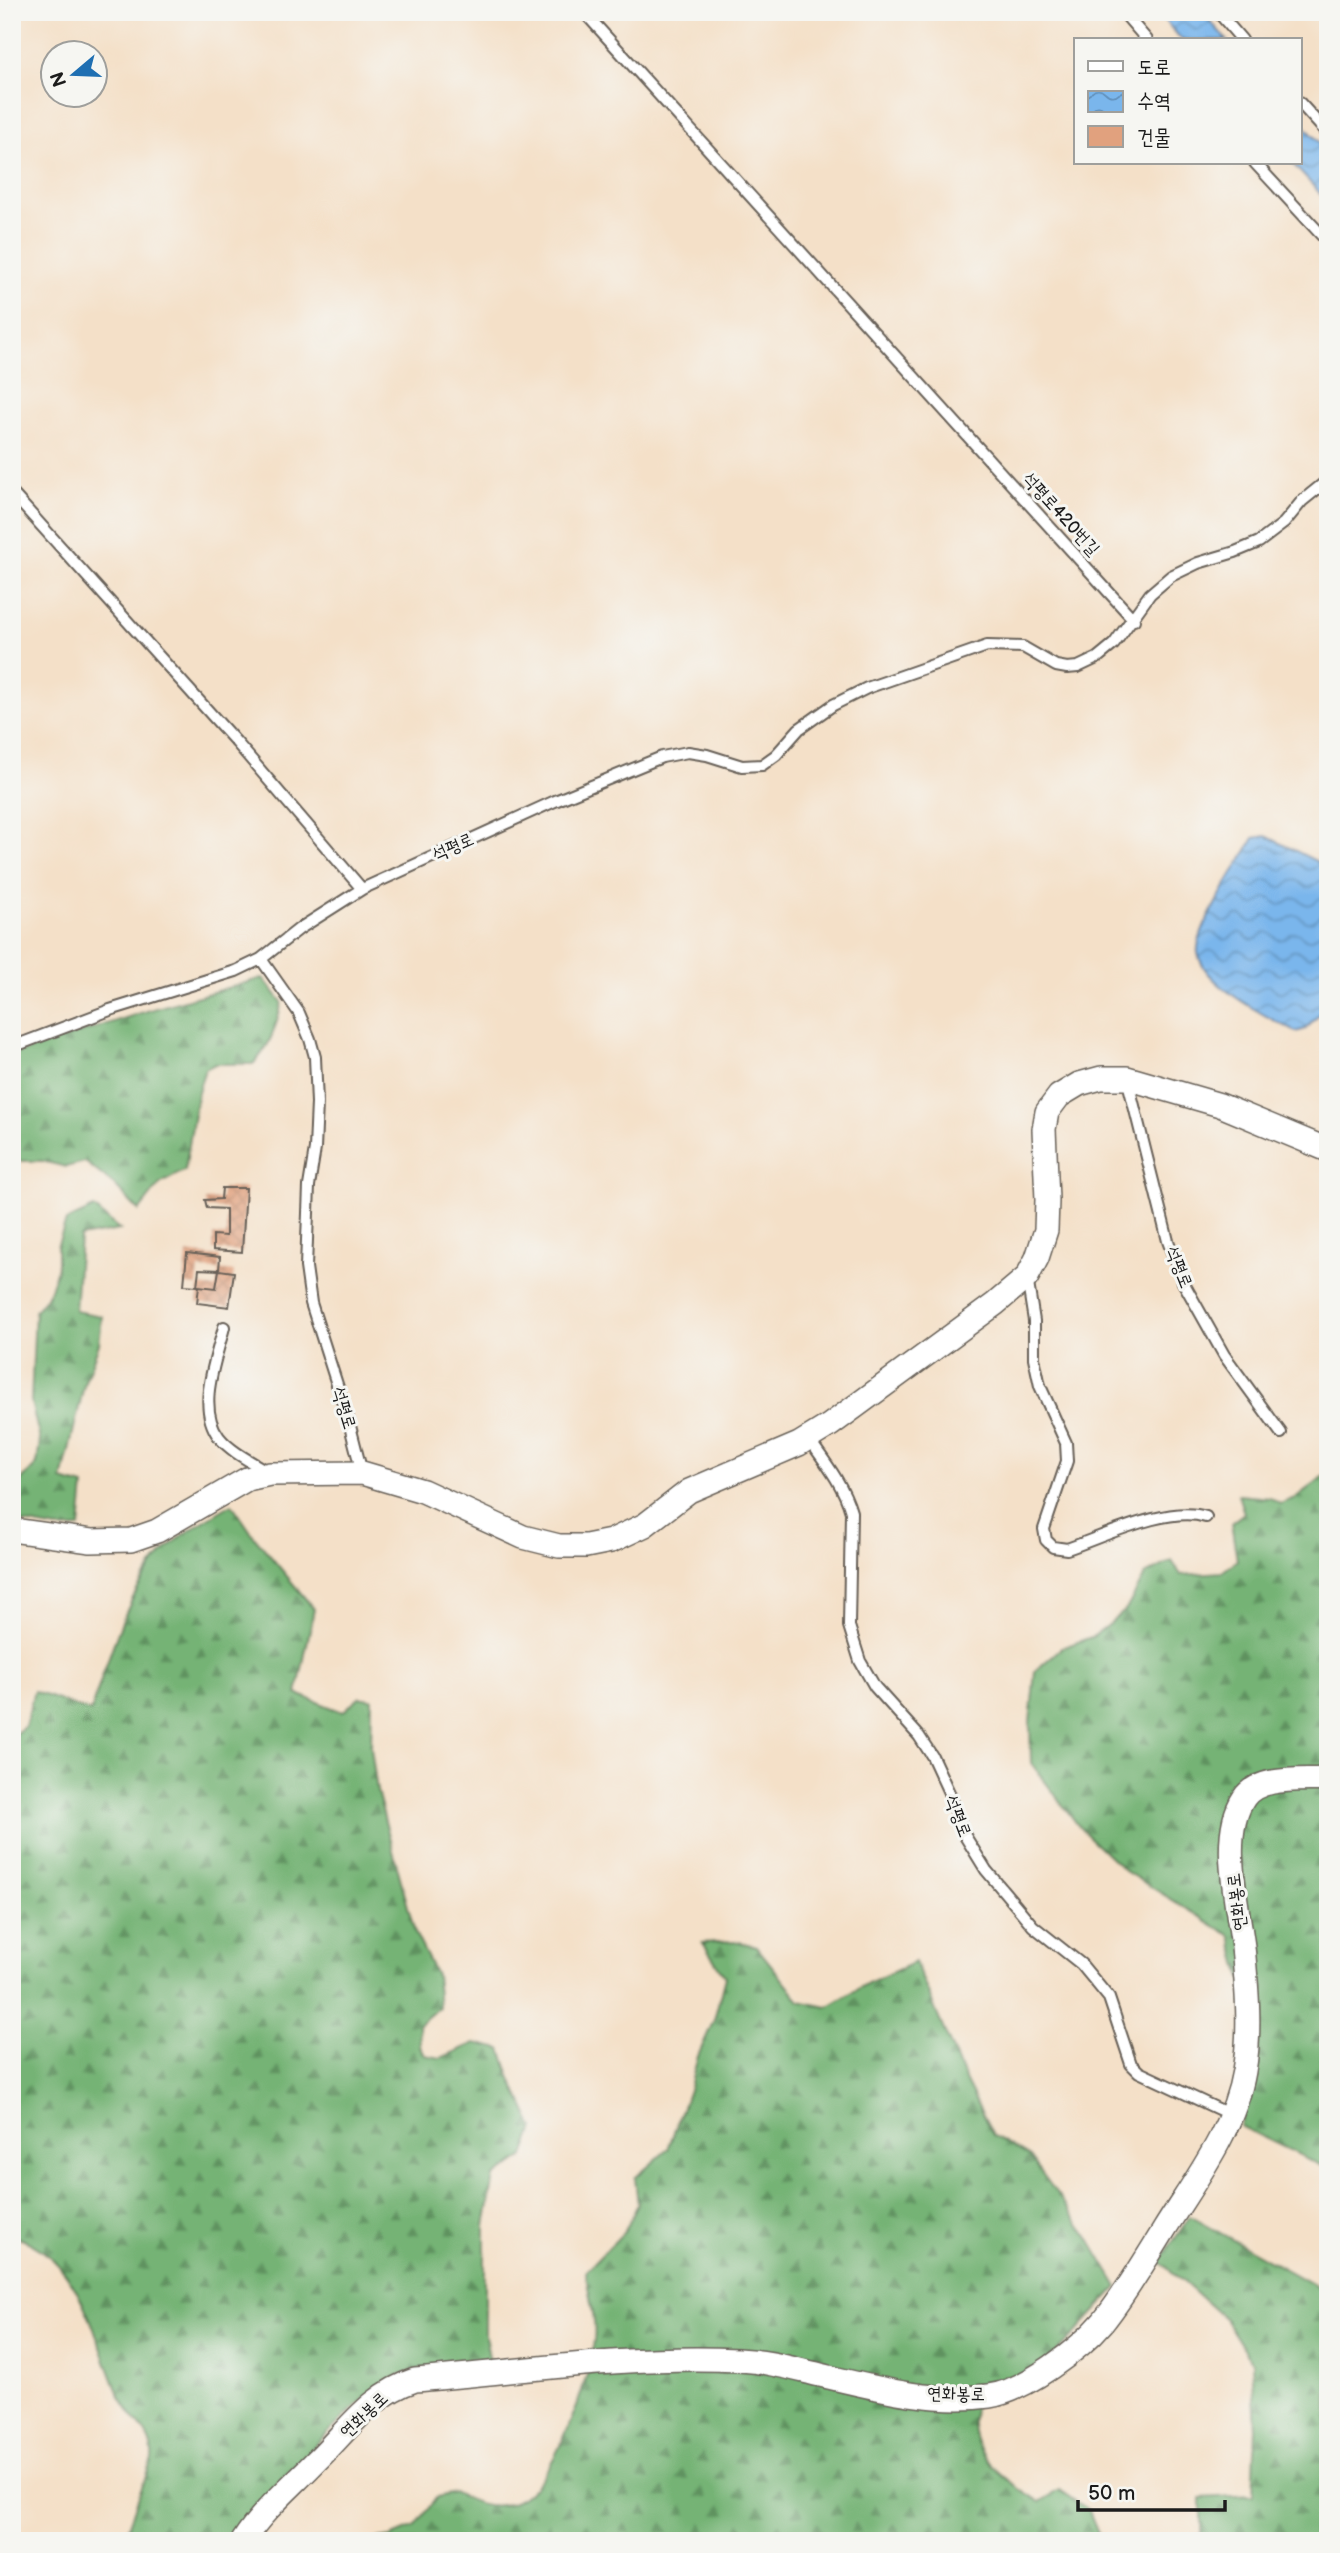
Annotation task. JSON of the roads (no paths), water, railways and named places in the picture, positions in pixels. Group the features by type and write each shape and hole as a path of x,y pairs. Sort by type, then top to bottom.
{"street":[{"path":"12,1530 91,1541 131,1539 157,1531 247,1479 270,1474 362,1473 423,1491 523,1537 559,1546 586,1546 611,1541 645,1525 689,1491 808,1438 830,1425 995,1304 1027,1277 1037,1258 1046,1230 1048,1200 1044,1129 1047,1112 1059,1096 1079,1084 1101,1078 1127,1078 1220,1105 1328,1150"},
{"name":"연화봉로","path":"243,2541 273,2503 357,2417 388,2392 415,2380 603,2362 738,2360 776,2363 904,2392 945,2397 994,2395 1018,2386 1052,2366 1079,2346 1102,2323 1127,2289 1198,2177 1231,2115 1244,2070 1248,2008 1232,1849 1236,1812 1245,1795 1256,1786 1328,1779"}],"lane":[{"name":"석평로420번길","path":"583,12 1134,620"},
{"path":"1123,12 1145,38"},
{"path":"1218,12 1240,38"},
{"path":"1302,105 1328,134"},
{"path":"1256,164 1328,242"},
{"path":"1134,620 1150,594 1171,576 1198,563 1235,552 1259,541 1284,523 1302,500 1328,480"},
{"path":"12,493 237,743 362,890"},
{"name":"석평로","path":"362,1473 312,1303 306,1267 309,1186 316,1149 315,1057 299,1013 261,959 299,929 362,890 555,801 662,757 688,752 742,766 762,765 776,755 799,730 833,705 867,688 959,653 987,646 1023,647 1056,666 1079,667 1097,658 1114,644 1134,620"},
{"path":"12,1047 110,1010 211,980 261,959"},
{"name":"석평로","path":"1127,1078 1168,1241 1184,1282 1224,1355 1281,1433"},
{"path":"1027,1277 1034,1321 1034,1359 1040,1386 1066,1443 1067,1461 1044,1529 1046,1540 1053,1547 1067,1549 1174,1515 1193,1513 1206,1517"},
{"path":"224,1327 208,1401 210,1421 220,1439 270,1474"},
{"name":"석평로","path":"808,1438 837,1479 850,1512 849,1626 860,1661 875,1687 919,1736 932,1756 951,1797 964,1836 975,1855 1033,1926 1081,1964 1110,1998 1128,2056 1139,2072 1231,2115"}],"water":[{"path":"1157,12 1202,12 1225,38 1180,38"},
{"path":"1302,123 1328,152 1328,202 1293,164 1302,164"},
{"path":"1266,836 1328,867 1328,1004 1306,1029 1296,1032 1254,1009 1224,988 1203,965 1198,953 1203,929 1230,878 1254,838"}]}
